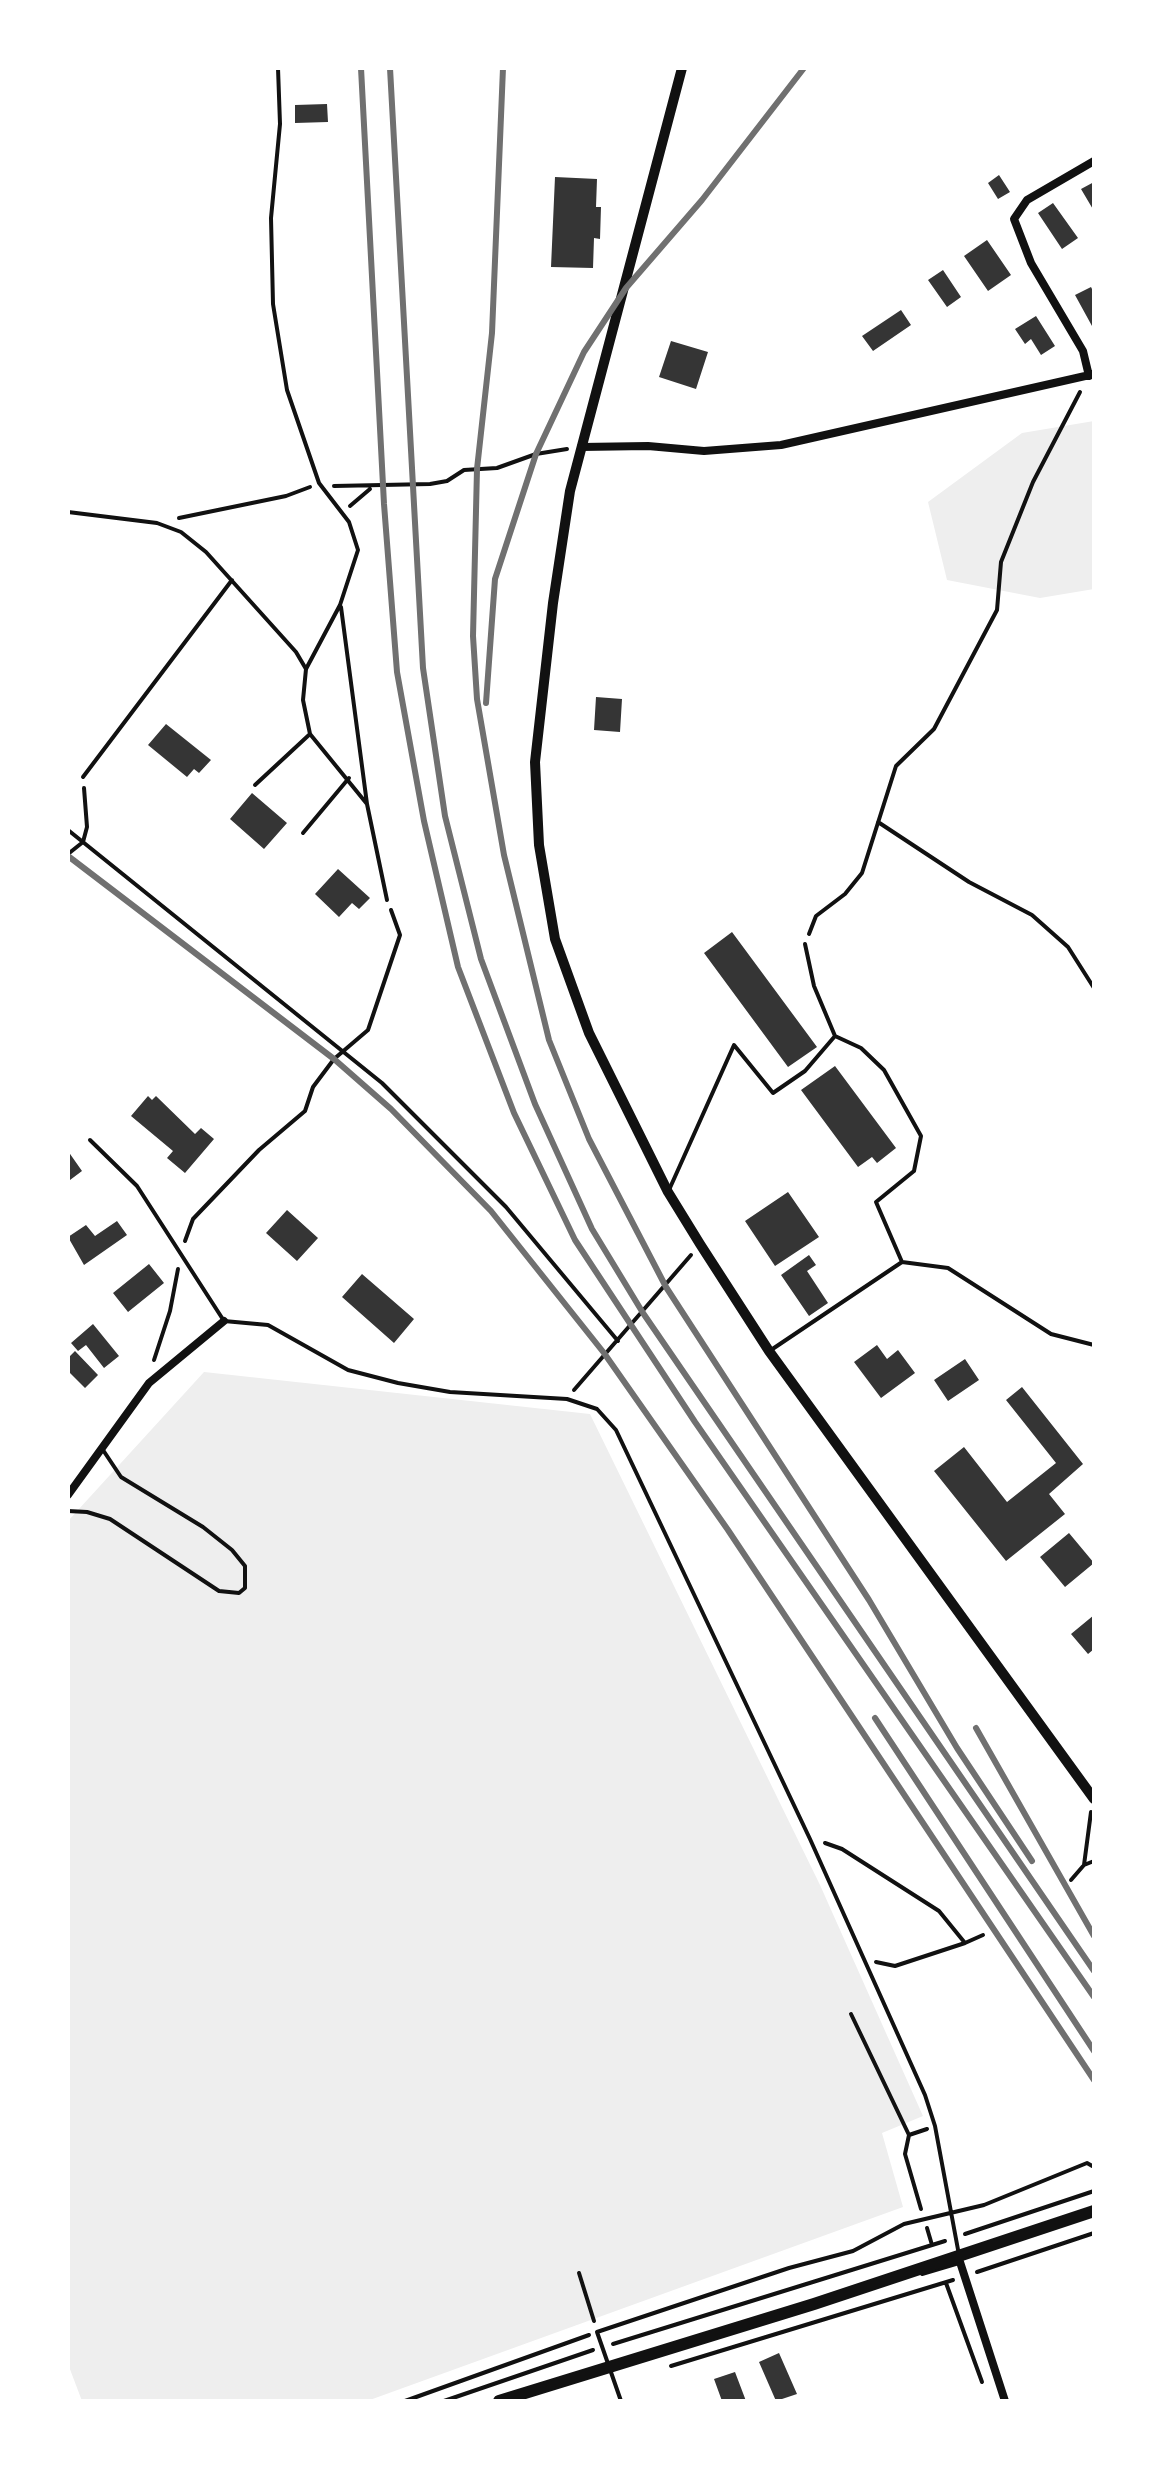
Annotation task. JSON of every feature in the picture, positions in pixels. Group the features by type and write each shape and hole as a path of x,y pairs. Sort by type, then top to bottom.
{"main road":[{"path":"499,2401 828,2299 1094,2211"}],"street":[{"path":"682,68 570,491 553,603 535,762 539,845 555,939 589,1033 668,1192 700,1244 769,1351 1094,1802"},
{"path":"581,447 648,446 704,451 781,445 1091,375 1083,351 1031,263 1014,219 1027,200 1094,161"},
{"path":"68,1495 149,1383 224,1321"},
{"path":"960,2262 1005,2401"}],"lane":[{"path":"278,68 280,124 271,218 273,304 287,390 319,483 349,522 358,550 340,605 306,669 303,700 310,734 349,778 367,804"},
{"path":"68,512 157,523 181,532 232,580 296,652 306,669"},
{"path":"83,777 232,580"},
{"path":"340,605 367,804 387,900"},
{"path":"255,785 310,734"},
{"path":"303,833 349,778"},
{"path":"805,944 814,986 835,1036 861,1048 884,1070 921,1136 914,1171 876,1202 902,1262"},
{"path":"668,1192 734,1045 773,1093 805,1071 835,1036"},
{"path":"90,1140 137,1186 224,1321 268,1325 348,1370 398,1383 450,1392 567,1399 597,1409 616,1430 810,1839 925,2095 953,2210 960,2262 611,2371"},
{"path":"769,1351 902,1262 948,1268 1051,1334 1094,1345"},
{"path":"68,1511 87,1512 110,1519 219,1591 239,1593 245,1588 245,1566 232,1550 203,1527 121,1477 102,1448"},
{"path":"621,2401 597,2332 789,2268 853,2251 904,2224 984,2205 1087,2163 1094,2167"}],"path":[{"path":"805,944 816,916 845,894 862,873 896,766 934,729 997,610 1001,562 1033,482 1091,375"},
{"path":"157,523 286,496 319,483 372,487 439,482 464,470 497,468 536,454 581,447"},
{"path":"349,522 351,503 372,487"},
{"path":"68,854 83,842 87,827 83,777"},
{"path":"878,822 969,882 1032,915 1068,947 1094,988"},
{"path":"68,830 382,1083 506,1207 618,1341"},
{"path":"149,1383 158,1342 170,1311 181,1252 193,1219 259,1150 305,1111 313,1087 343,1049 368,1030 400,935 387,900"},
{"path":"567,1399 700,1244"},
{"path":"1084,1865 1089,1818 1094,1802"},
{"path":"810,1839 842,1849 902,1886 939,1911 965,1943"},
{"path":"1071,1880 1084,1865 1094,1861"},
{"path":"861,1958 895,1966 931,1957 983,1935"},
{"path":"851,2014 909,2135 905,2154 912,2179"},
{"path":"909,2135 935,2126"},
{"path":"962,2235 1094,2191"},
{"path":"975,2273 1094,2233"},
{"path":"444,2401 601,2348 947,2240"},
{"path":"405,2401 597,2332 579,2273"},
{"path":"657,2371 961,2278"},
{"path":"946,2283 977,2367"}],"shaded area":[{"path":"1094,421 1094,589 1040,598 947,580 928,502 1022,433"},
{"path":"204,1372 590,1414 820,1885 923,2116 882,2133 903,2207 367,2401 82,2401 68,2364 68,1521"}],"building":[{"path":"327,104 328,122 295,123 295,105"},
{"path":"999,175 1010,192 998,199 988,183"},
{"path":"555,177 597,179 596,207 601,207 600,239 594,238 593,268 551,267"},
{"path":"1094,182 1094,211 1081,189"},
{"path":"1053,203 1078,238 1062,249 1038,213"},
{"path":"987,240 1011,275 988,291 964,256"},
{"path":"943,270 961,297 947,307 928,280"},
{"path":"1091,287 1094,293 1092,326 1075,295"},
{"path":"901,310 911,325 873,351 862,336"},
{"path":"1036,316 1055,346 1041,355 1031,339 1025,344 1015,329"},
{"path":"671,341 708,352 696,389 659,377"},
{"path":"596,697 622,699 620,732 594,730"},
{"path":"166,724 211,760 199,773 194,769 187,777 148,745"},
{"path":"252,793 287,823 264,849 230,819"},
{"path":"338,869 370,898 359,909 352,903 339,917 315,894"},
{"path":"732,932 817,1047 788,1067 704,953"},
{"path":"835,1066 896,1148 877,1163 872,1157 858,1167 801,1090"},
{"path":"148,1096 152,1100 156,1096 195,1134 201,1128 214,1139 185,1173 167,1158 173,1151 131,1116"},
{"path":"68,1151 82,1171 70,1180 68,1178"},
{"path":"788,1192 819,1237 775,1266 745,1221"},
{"path":"287,1210 318,1238 297,1261 266,1233"},
{"path":"117,1221 127,1235 84,1265 68,1237 86,1225 95,1236"},
{"path":"809,1255 816,1265 807,1271 828,1303 809,1316 781,1275"},
{"path":"149,1264 164,1283 128,1312 113,1293"},
{"path":"362,1274 414,1319 394,1343 342,1297"},
{"path":"93,1324 119,1356 104,1368 86,1345 78,1351 71,1343"},
{"path":"877,1345 887,1359 898,1350 915,1373 881,1398 854,1362"},
{"path":"75,1351 98,1375 85,1388 68,1371 68,1358"},
{"path":"965,1359 979,1380 948,1401 934,1380"},
{"path":"1022,1387 1083,1464 1049,1494 1065,1514 1006,1561 934,1471 964,1447 1007,1502 1056,1463 1006,1400"},
{"path":"1069,1533 1094,1563 1065,1587 1040,1557"},
{"path":"1094,1615 1094,1649 1088,1654 1071,1634"},
{"path":"779,2353 797,2394 776,2401 759,2362"},
{"path":"735,2372 746,2401 722,2401 714,2379"}],"railway":[{"path":"361,68 384,504 397,672 424,821 458,967 514,1113 575,1240 695,1422 1094,1997"},
{"path":"390,68 423,668 445,816 481,959 535,1104 592,1229 643,1313 1094,1971"},
{"path":"503,68 492,333 477,469 473,636 477,699 504,855 549,1040 589,1139 666,1287 869,1600 957,1748 1032,1861"},
{"path":"486,703 495,579 536,454 584,352 626,288 702,200 804,68"},
{"path":"68,856 334,1059 391,1109 491,1211 604,1353 728,1530 1094,2080"},
{"path":"875,1718 1094,2051"},
{"path":"976,1728 1094,1936"}]}
